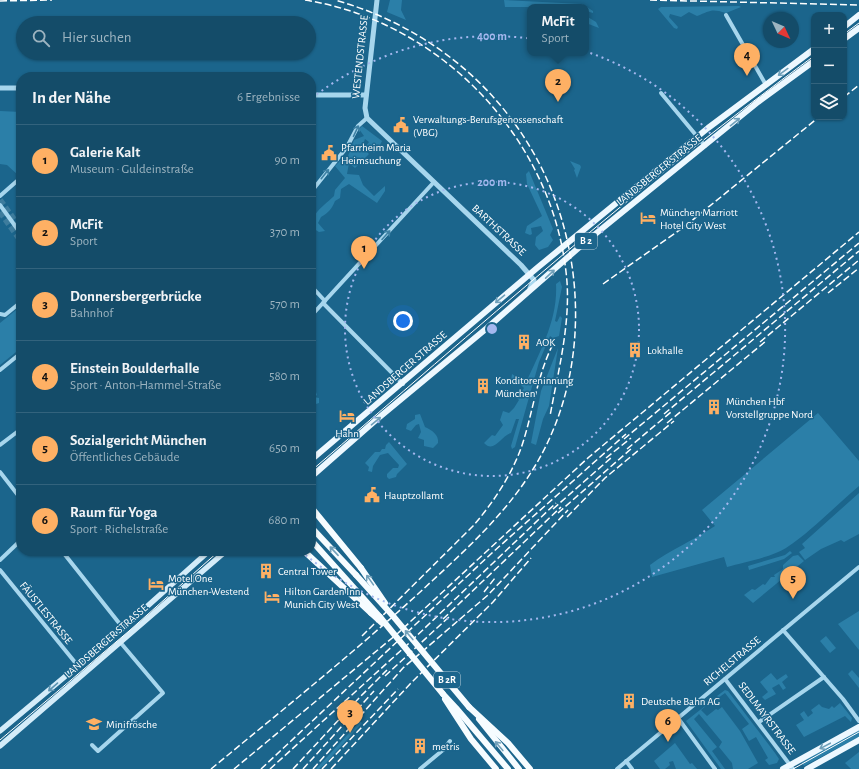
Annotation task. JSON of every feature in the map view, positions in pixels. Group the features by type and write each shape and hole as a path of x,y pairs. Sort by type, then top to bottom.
{"highway":[{"path":"316,513 361,568 394,616"},
{"name":"B 2R","path":"316,532 394,616 519,769"},
{"name":"B 2R","path":"316,545 338,569 508,769"},
{"path":"309,556 389,629"},
{"path":"443,694 450,709 496,769"},
{"path":"469,707 508,743 530,769"}],"main road":[{"path":"847,25 859,16"},
{"path":"847,37 859,28"},
{"name":"LANDSBERGER STRASSE","path":"316,456 403,384 530,274 697,137 811,51"},
{"name":"LANDSBERGER STRASSE","path":"316,473 520,300 583,244 758,102 811,63"},
{"name":"LANDSBERGER STRASSE","path":"0,731 123,628 203,556"},
{"name":"LANDSBERGER STRASSE","path":"0,746 220,556"},
{"path":"783,769 792,767 859,728"},
{"path":"806,769 859,740"}],"street":[{"name":"WESTENDSTRASSE","path":"367,118 365,108 366,94 377,0"},
{"path":"726,15 766,85"},
{"path":"0,88 16,88"},
{"path":"661,93 705,146"},
{"path":"316,95 366,94"},
{"path":"316,186 347,147 358,126 367,118"},
{"name":"BARTHSTRASSE","path":"367,118 488,232 530,274"},
{"path":"0,196 16,182"},
{"path":"316,311 434,182"},
{"path":"0,205 16,227"},
{"name":"LANDSBERGER STRASSE","path":"520,300 534,283 530,274"},
{"path":"316,292 403,384"},
{"path":"0,314 5,315 16,306"},
{"path":"0,370 16,357"},
{"path":"0,445 16,433"},
{"path":"0,472 16,493"},
{"path":"0,560 16,545"},
{"path":"66,556 123,628"},
{"name":"RICHELSTRASSE","path":"617,769 859,567"},
{"name":"FÄUSTLESTRASSE","path":"0,570 78,666"},
{"path":"783,630 843,699 859,721"},
{"path":"92,745 98,751 163,693 120,642"},
{"path":"759,722 824,677"},
{"name":"SEDLMAYRSTRASSE","path":"725,679 792,767"},
{"path":"678,718 715,769"},
{"path":"420,769 443,750 450,741"},
{"path":"626,761 632,769"}],"shaded area":[{"path":"390,0 402,0 401,10 406,20 387,12"},
{"path":"504,0 582,4 527,4 527,7 505,7"},
{"path":"661,7 741,7 726,13 714,10 697,16 689,12 681,17 670,14 669,17 678,27 677,29 674,28 658,9"},
{"path":"589,8 593,11 593,13 589,12"},
{"path":"589,18 596,22 599,28 589,24"},
{"path":"0,111 16,112 16,173 7,165 0,164"},
{"path":"362,126 382,141 380,145 376,146 378,148 374,153 366,146 369,142 365,139 362,147 369,154 355,168 349,163 347,174 359,175 363,185 374,196 385,186 385,191 377,203 349,184 341,189 340,198 335,201 328,212 321,217 318,223 325,231 319,232 316,230 316,213 334,196 335,190 345,178 335,166 343,158 348,156 354,140 364,136 359,129"},
{"path":"570,161 580,165 581,167 577,178 575,169"},
{"path":"529,171 553,229 550,235 553,240 548,247 539,250 535,245 536,237 543,231 541,226 531,228 532,234 530,235 525,233 527,226 542,216 527,184 526,174"},
{"path":"560,281 562,287 555,321 557,322 560,316 562,318 559,336 553,338 550,336 539,362 515,447 512,449 511,446 519,419 516,419 511,433 498,443 488,446 484,443 492,435 495,436 503,425 500,420 503,411 509,413 519,400 517,398 524,388 517,381 515,384 511,382 512,374 526,383 551,323 556,297 556,284"},
{"path":"16,310 16,352 0,365 0,323"},
{"path":"558,348 549,406 543,419 536,445 531,443 541,391"},
{"path":"316,397 319,398 319,403 316,404"},
{"path":"818,413 859,461 859,486 805,534 780,551 766,557 727,567 724,557 652,577 650,565 715,526 702,510"},
{"path":"420,414 425,427 436,435 438,440 438,443 433,448 424,446 424,440 418,438 421,432 419,424 416,425 411,431 406,429 407,424 415,419 415,415"},
{"path":"389,442 407,464 396,477 389,479 387,474 393,468 398,468 399,465 388,453 380,455 373,466 372,472 368,471 369,467 365,463 375,452 380,452 382,449 385,449"},
{"path":"859,493 859,534 844,542 841,540 821,549 805,560 799,552 805,548 802,544"},
{"path":"790,551 792,553 784,559 749,570 748,566 785,555"},
{"path":"798,555 804,561 753,603 744,595 752,589 755,590 763,584 765,585 771,577 775,577 774,575 783,569 783,565 793,556"},
{"path":"859,611 859,650 838,624"},
{"path":"826,636 836,648 830,653 820,641"},
{"path":"852,670 859,678 859,688 848,674"},
{"path":"771,673 777,680 786,674 788,677 782,682 786,688 783,690 779,684 772,688 776,694 765,700 762,697 768,692 760,682"},
{"path":"725,690 728,691 775,753 779,759 777,763 769,765 765,760 768,758 756,737 749,741 742,729 749,724 725,693 718,698 717,696"},
{"path":"714,699 701,710 707,716 716,709 718,710 722,707 740,731 758,763 748,769 733,769 732,763 719,747 722,742 699,714 694,719 717,747 712,751 725,769 721,769 686,721"},
{"path":"840,703 852,718 851,722 845,716 804,737 796,725 804,720 800,714 804,711 808,717 813,713 811,710 819,704 822,707 829,709 832,706 834,708"},
{"path":"360,721 362,723 325,764 319,769 316,769"},
{"path":"859,729 859,737 804,766 801,762"},
{"path":"675,743 690,764 692,763 697,769 676,769 673,761 669,762 670,765 665,769 660,769 654,761"},
{"path":"859,752 859,769 851,769 845,763"}],"tunnel":[{"path":"0,200 16,222"},
{"path":"0,212 16,234"}],"tram line":[{"path":"847,32 859,23"},
{"path":"316,467 621,206 811,58"},
{"path":"0,740 129,631 213,556"},
{"path":"793,769 859,732"}],"railway":[{"path":"0,1 52,0"},
{"path":"305,0 355,13 403,34 446,62 484,97 516,137 541,182 558,231 567,282 567,316 565,333 550,416"},
{"path":"211,769 378,630 460,555 501,513 535,466 552,432 565,396 572,359 576,321 574,282 568,245 558,208 544,173 527,142 507,113 484,87 459,64 431,43 401,26 369,11 335,0"},
{"path":"650,0 859,5"},
{"path":"847,95 859,85"},
{"path":"603,284 684,227 815,120"},
{"path":"234,769 397,634 589,457 859,232"},
{"path":"624,439 859,243"},
{"path":"664,414 859,251"},
{"path":"760,342 859,260"},
{"path":"828,293 859,268"},
{"path":"667,423 766,341"},
{"path":"362,636 473,526 489,507 503,485 520,451 528,427 540,378 554,342"},
{"path":"627,449 671,412"},
{"path":"567,517 605,478 674,421"},
{"path":"261,769 493,552 626,434"},
{"path":"606,458 631,438"},
{"path":"558,513 632,448"},
{"path":"553,509 612,457"},
{"path":"270,769 407,645 556,503"},
{"path":"443,619 561,507"},
{"path":"313,769 403,668 488,595 568,510"},
{"path":"331,769 411,683 493,602 531,558"},
{"path":"484,592 495,578"},
{"path":"385,676 450,616"},
{"path":"293,769 387,670"},
{"path":"322,769 398,689"},
{"path":"303,769 374,691"}],"place":[{"name":"Einstein Boulderhalle","path":"747,76"},
{"name":"McFit","path":"558,102"},
{"name":"Verwaltungs-Berufsgenossenschaft (VBG)","path":"401,125"},
{"name":"Pfarrheim Maria Heimsuchung","path":"329,153"},
{"name":"München Marriott Hotel City West","path":"648,218"},
{"name":"Galerie Kalt","path":"364,269"},
{"name":"AOK","path":"524,342"},
{"name":"Lokhalle","path":"635,350"},
{"name":"Konditoreninnung München","path":"483,386"},
{"name":"München Hbf Vorstellgruppe Nord","path":"714,407"},
{"name":"Hahn","path":"347,416"},
{"name":"Hauptzollamt","path":"372,495"},
{"name":"Central Tower","path":"266,571"},
{"name":"Motel One München-Westend","path":"156,584"},
{"name":"Hilton Garden Inn Munich City West","path":"272,597"},
{"name":"Sozialgericht München","path":"793,599"},
{"name":"Deutsche Bahn AG","path":"629,701"},
{"name":"Minifrösche","path":"94,724"},
{"name":"Donnersbergerbrücke","path":"350,733"},
{"name":"Raum für Yoga","path":"668,742"},
{"name":"metris","path":"420,746"}]}
